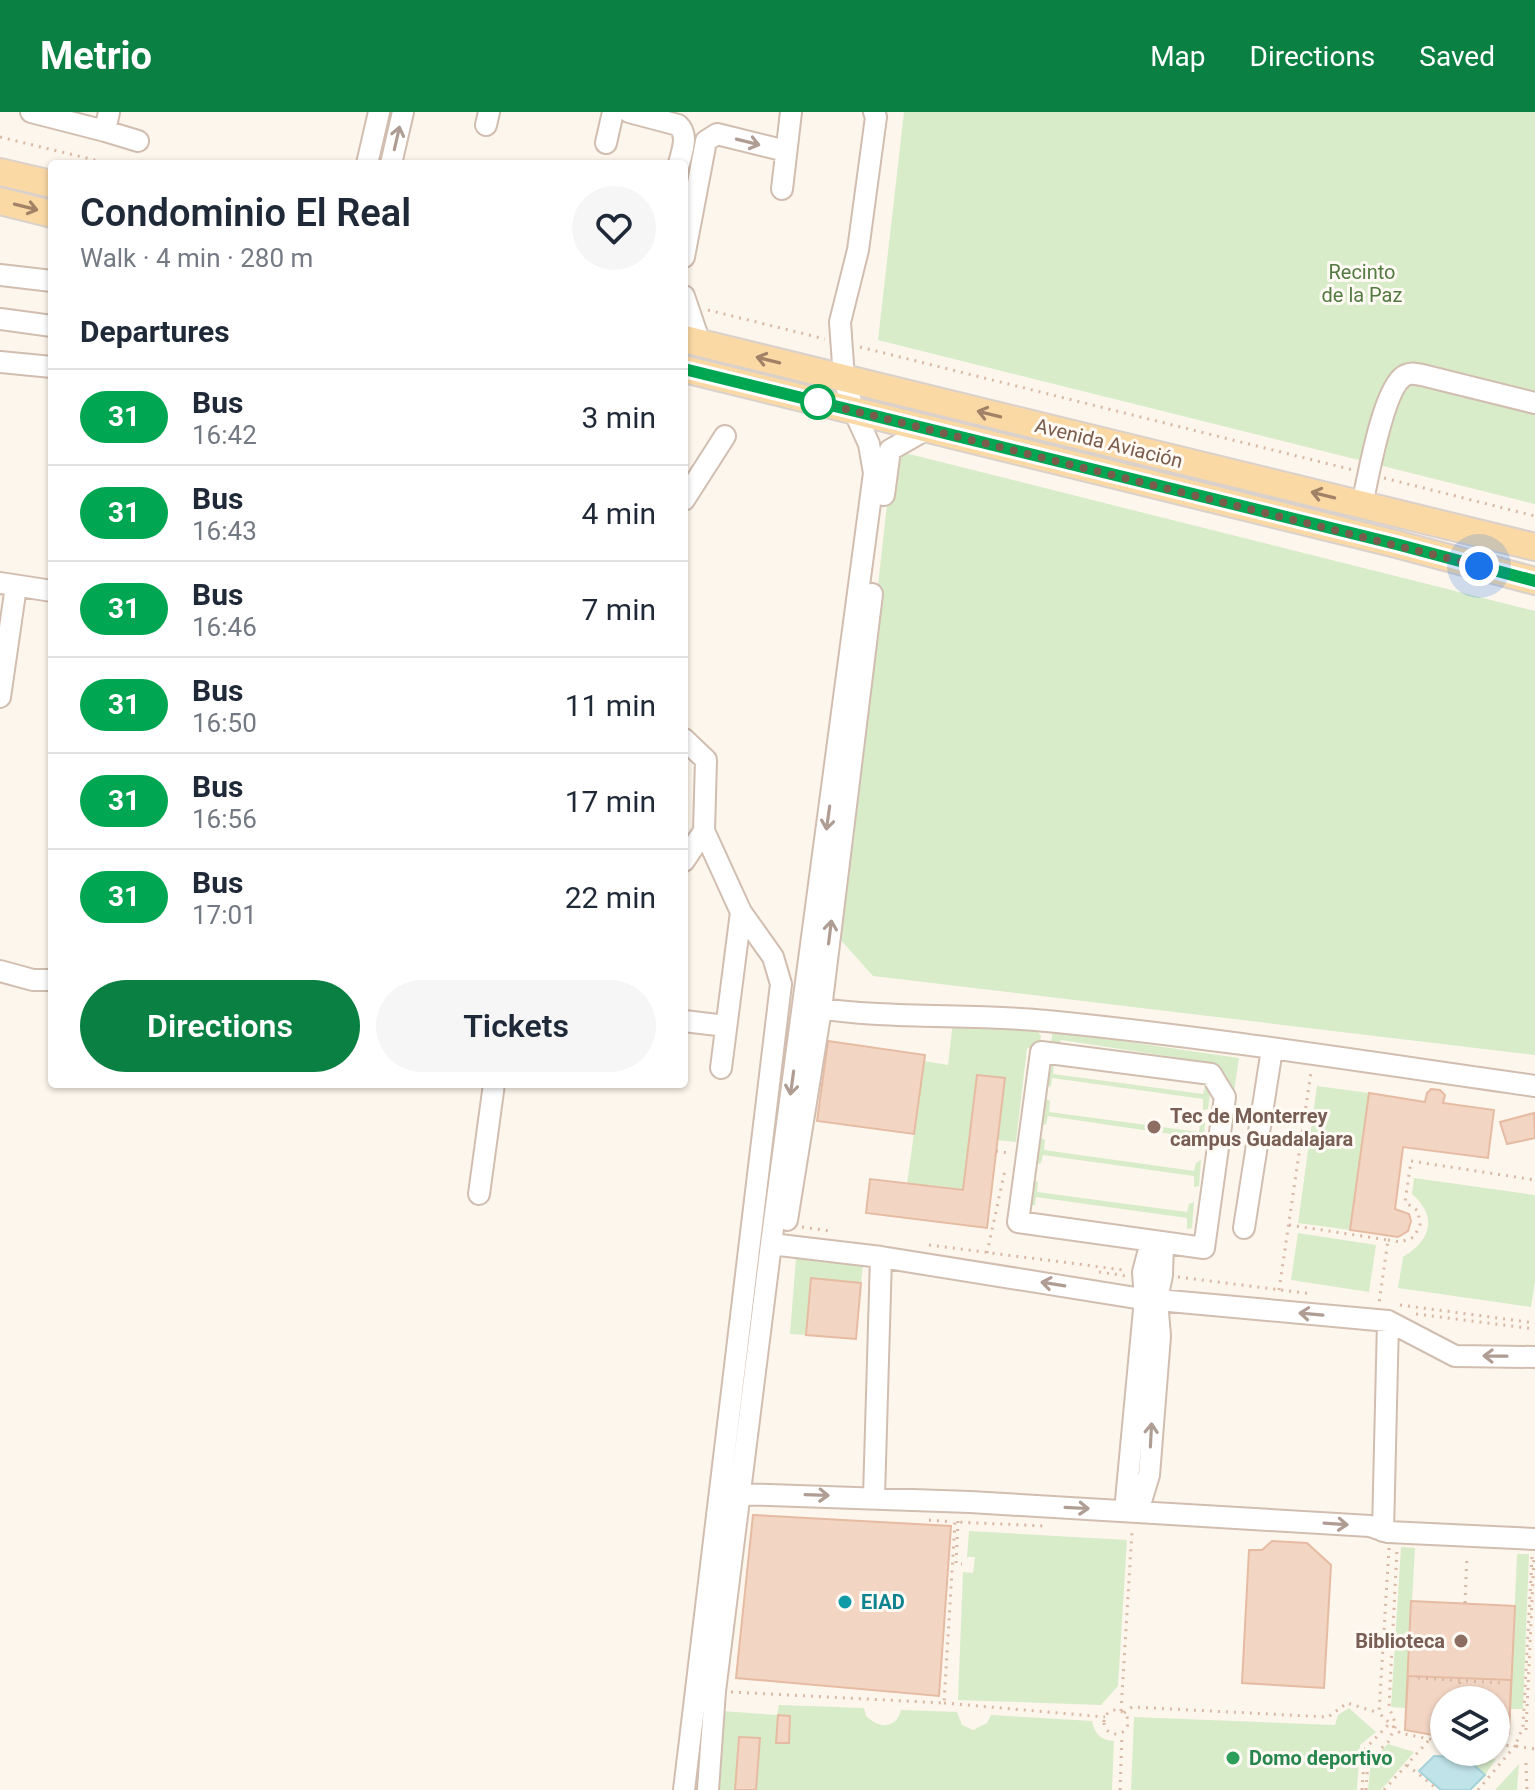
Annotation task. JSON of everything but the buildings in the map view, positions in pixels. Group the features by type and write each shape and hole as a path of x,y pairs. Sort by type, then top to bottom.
{"main road":[{"path":"0,172 48,183"},
{"path":"0,201 48,213"},
{"name":"Avenida Aviación","path":"692,341 1535,547"},
{"name":"Avenida Aviación","path":"688,370 1535,581"},
{"path":"1396,544 1404,515"}],"street":[{"path":"31,112 107,121 138,141"},
{"path":"368,160 379,112"},
{"path":"392,160 403,112"},
{"path":"606,143 613,112"},
{"path":"629,112 678,125 685,136 680,160"},
{"path":"782,189 791,112"},
{"path":"777,1245 787,1225 874,473 869,444 844,379 840,322 858,250 877,114"},
{"path":"688,232 706,141 710,136 717,134 786,151"},
{"path":"0,275 48,281"},
{"path":"692,302 692,341"},
{"path":"0,319 48,325"},
{"path":"0,362 48,367"},
{"path":"1362,505 1388,397 1402,377 1410,373 1422,375 1535,403"},
{"path":"708,1790 715,1691 890,450 927,429"},
{"path":"688,494 725,436"},
{"path":"0,697 8,584 48,590"},
{"path":"684,1790 781,984 773,957 741,912 704,831 706,760 688,743"},
{"path":"688,855 704,831"},
{"path":"721,1068 741,912"},
{"path":"0,971 33,980 48,980"},
{"path":"812,1008 1046,1021 1313,1054 1535,1086"},
{"path":"688,1021 726,1026"},
{"path":"1041,1052 1211,1074 1225,1097 1204,1248 1018,1222 1041,1052 1046,1021"},
{"path":"1244,1228 1272,1049"},
{"path":"479,1194 493,1088"},
{"path":"1132,1511 1149,1475 1160,1336 1143,1272 1157,1242"},
{"path":"1151,1299 1162,1275 1157,1242"},
{"path":"777,1245 881,1257 1151,1299 1384,1312 1455,1356 1535,1357"},
{"path":"874,1497 881,1257"},
{"path":"1384,1312 1390,1538"},
{"path":"1390,1538 1394,1354"},
{"path":"744,1493 874,1497 1370,1526 1390,1538 1534,1549"}],"path":[{"path":"0,137 95,160"},
{"path":"692,302 836,342"},
{"path":"852,345 1353,470"},
{"path":"1383,478 1535,516"},
{"path":"1279,1290 1313,1054"},
{"path":"987,1253 1009,1153 996,1151"},
{"path":"1289,1225 1401,1242 1414,1237 1420,1225 1418,1211 1405,1202 1411,1161 1535,1180"},
{"path":"787,1225 833,1231"},
{"path":"1384,1312 1388,1240"},
{"path":"925,1244 1143,1272"},
{"path":"1120,1790 1122,1733 1129,1723 1122,1712 1132,1511"},
{"path":"944,1703 955,1522 958,1520"},
{"path":"958,1520 1053,1527"},
{"path":"958,1520 956,1564 962,1564"},
{"path":"1379,1713 1390,1538"},
{"path":"1364,1790 1368,1761 1388,1742 1396,1725 1389,1707 1390,1538"},
{"path":"1526,1730 1534,1549"},
{"path":"1478,1790 1515,1746 1523,1727 1534,1549"},
{"path":"1465,1603 1467,1550"},
{"path":"1418,1678 1502,1683"},
{"path":"1460,1679 1460,1686"},
{"path":"715,1691 944,1703 1105,1717 1113,1710 1122,1712 1132,1707 1328,1717 1347,1703 1379,1713 1400,1733 1429,1740 1384,1790"},
{"path":"1105,1717 1105,1725 1110,1732 1122,1733"},
{"path":"1364,1790 1365,1749 1389,1724"},
{"path":"1510,1746 1535,1749"},
{"path":"1526,1763 1527,1790"},
{"path":"1407,1765 1436,1789"}],"green space":[{"name":"Recinto de la Paz","path":"904,112 1535,112 1535,504 878,340"},
{"path":"893,450 1535,611 1535,1055 873,976 839,938"},
{"path":"953,1021 1037,1031 1041,1036 1036,1049 1027,1048 1016,1142 997,1140 1005,1078 977,1075 963,1190 907,1184 924,1061 948,1065"},
{"path":"1053,1031 1239,1058 1234,1092 1228,1092 1218,1075 1219,1064 1061,1040 1058,1049 1050,1047"},
{"path":"1048,1062 1054,1063 1053,1074 1203,1094 1206,1083 1211,1086 1208,1109 1203,1110 1203,1099 1052,1078 1051,1086 1045,1088"},
{"path":"1317,1086 1369,1093 1350,1230 1298,1223"},
{"path":"1045,1098 1050,1101 1049,1112 1199,1132 1200,1124 1205,1122 1203,1147 1199,1148 1198,1138 1048,1116 1046,1124 1041,1126"},
{"path":"1040,1137 1045,1140 1044,1150 1194,1171 1196,1163 1201,1160 1199,1186 1194,1187 1194,1176 1043,1155 1041,1163 1036,1164"},
{"path":"1414,1178 1535,1195 1535,1281 1531,1307 1398,1288 1403,1257 1420,1243 1428,1228 1426,1211 1412,1194"},
{"path":"1033,1179 1038,1182 1037,1192 1187,1212 1189,1204 1194,1202 1192,1228 1187,1229 1187,1218 1036,1197 1035,1205 1030,1206"},
{"path":"1298,1233 1376,1245 1369,1292 1291,1280"},
{"path":"796,1258 863,1265 861,1283 811,1279 806,1335 790,1334"},
{"path":"969,1531 1127,1540 1118,1686 1101,1705 958,1700 963,1572 973,1573 975,1557 967,1557"},
{"path":"1401,1547 1415,1548 1406,1708 1391,1707"},
{"path":"1517,1554 1529,1554 1523,1709 1510,1709"},
{"path":"779,1705 864,1708 866,1716 881,1725 895,1721 901,1710 957,1712 962,1725 973,1730 987,1723 991,1715 1092,1721 1099,1736 1114,1741 1112,1790 716,1790 722,1711 777,1715"},
{"name":"Domo deportivo","path":"1349,1708 1376,1732 1360,1745 1357,1790 1131,1790 1134,1717 1335,1725 1338,1715"},
{"path":"1388,1744 1414,1752 1381,1790 1368,1790 1371,1761"},
{"path":"1519,1764 1517,1790 1495,1790"},
{"path":"1475,1766 1491,1766 1485,1775"}],"water":[{"path":"1430,1760 1430,1766 1475,1766 1485,1775 1470,1790 1441,1790 1419,1771"}],"bus line":[{"name":"31","path":"688,370 1535,581"}],"place":[{"name":"Tec de Monterrey campus Guadalajara","path":"1154,1127"},
{"name":"EIAD","path":"845,1602"},
{"name":"Biblioteca","path":"1461,1641"},
{"name":"Domo deportivo","path":"1233,1758"}],"route":[{"path":"818,402 1479,566"}]}
